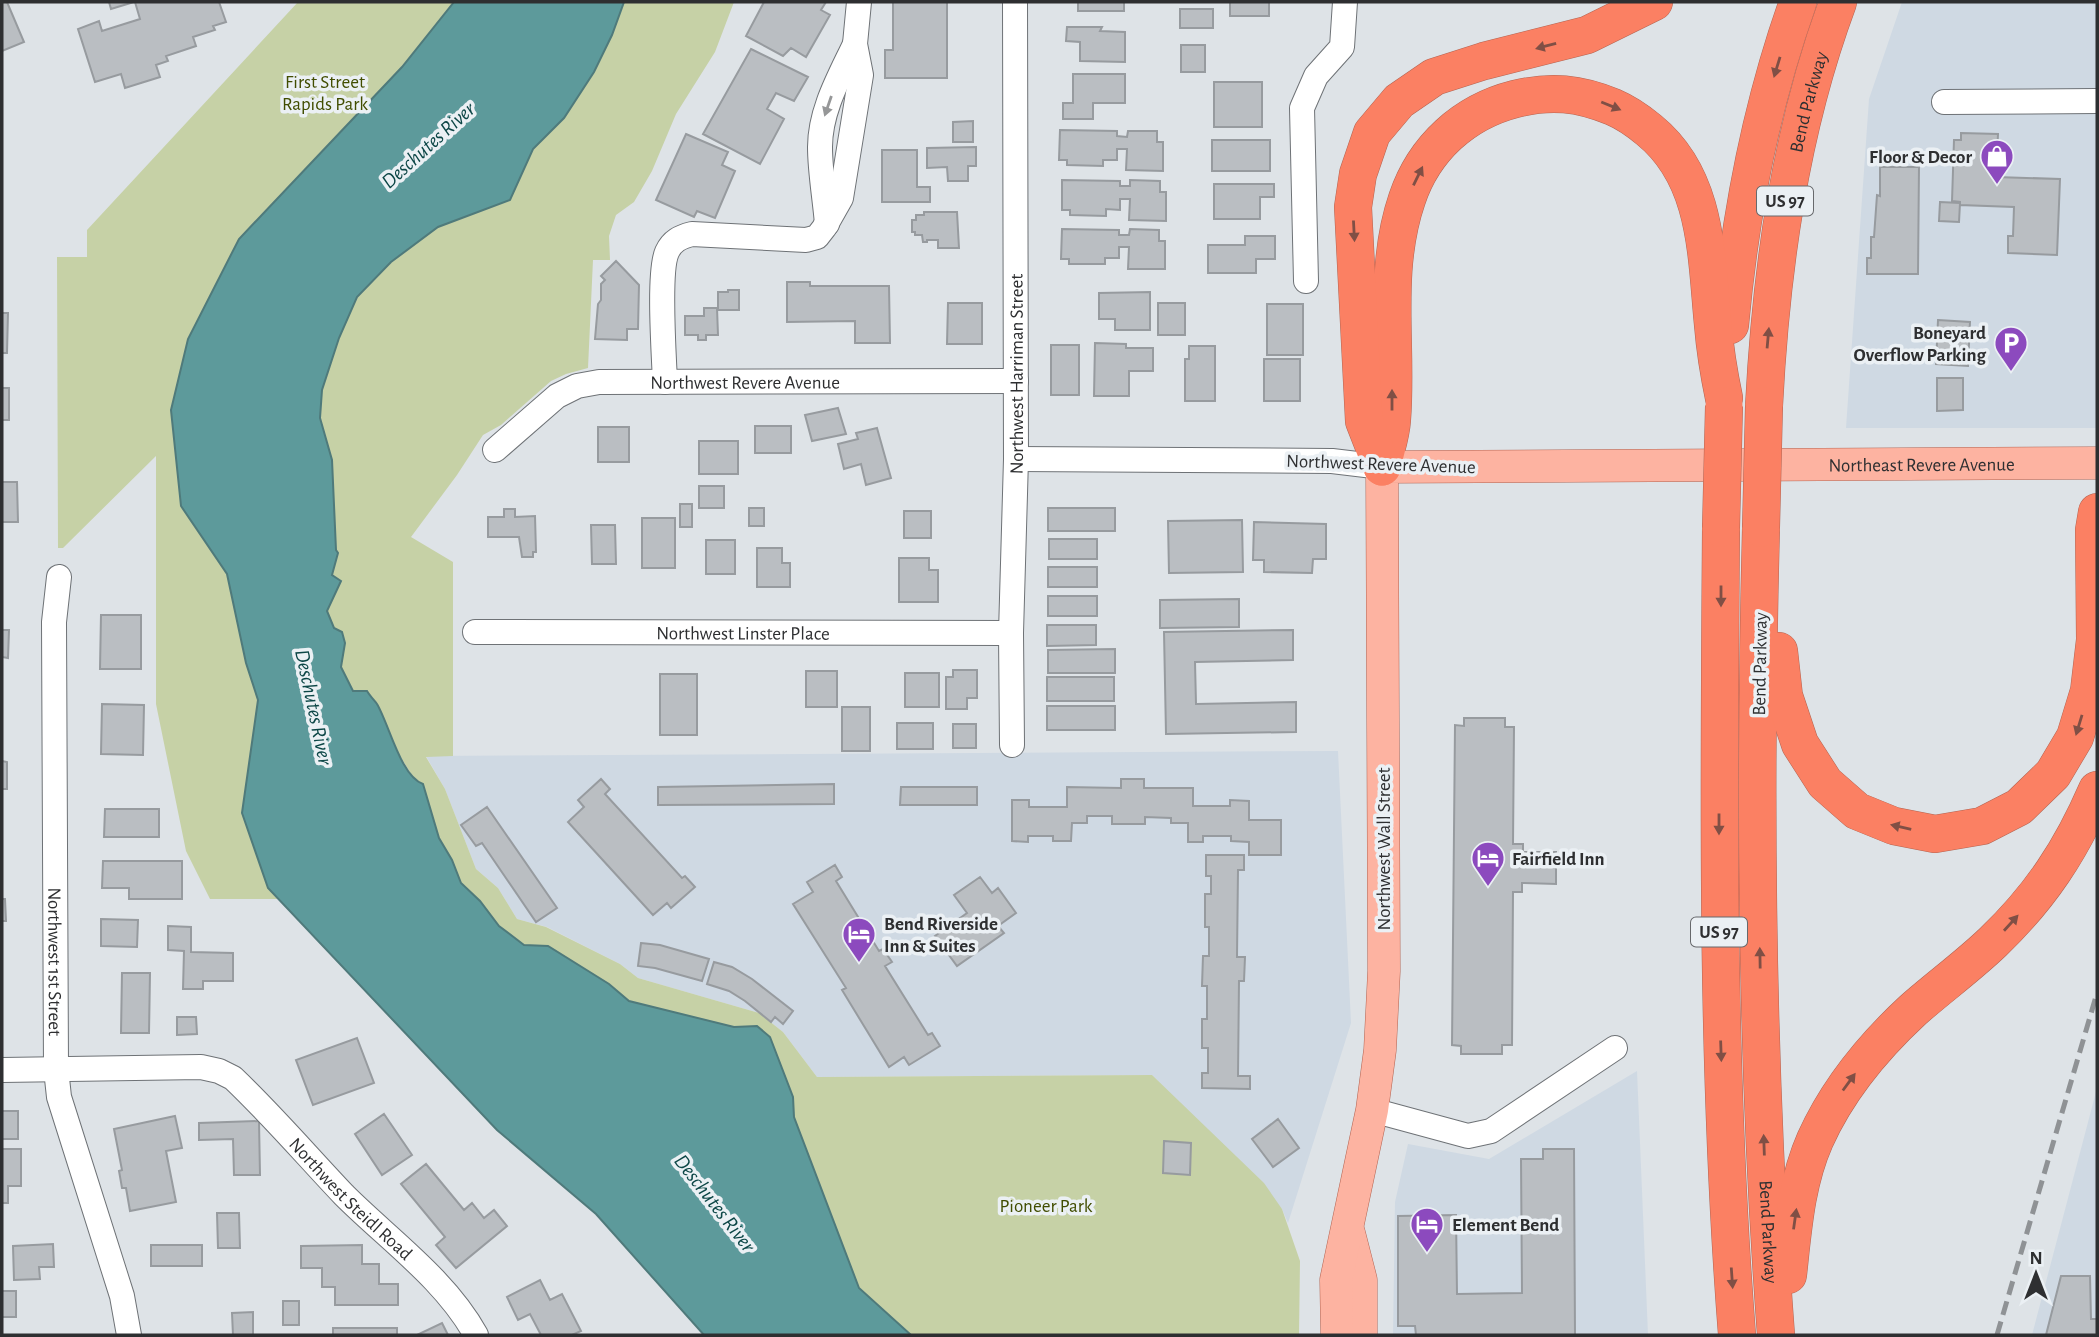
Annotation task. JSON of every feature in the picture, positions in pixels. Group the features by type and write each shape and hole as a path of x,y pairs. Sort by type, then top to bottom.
{"highway":[{"path":"1382,467 1364,421 1353,207 1358,174 1372,133 1399,101 1434,77 1484,61 1587,35 1654,2"},
{"name":"Bend Parkway","path":"1737,1335 1726,1161 1720,967 1721,528 1724,402 1734,285 1747,192 1768,95 1798,2"},
{"name":"Bend Parkway","path":"1776,1335 1767,1219 1758,821 1764,406 1773,292 1785,201 1808,97 1838,2"},
{"path":"1382,467 1392,422 1391,294 1396,250 1408,198 1429,156 1457,125 1492,105 1527,96 1567,93 1597,100 1627,113 1656,136 1680,166 1697,203 1704,229 1724,402"},
{"path":"1761,533 1774,600 1784,696 1800,744 1825,783 1857,811 1894,827 1935,834 1982,827 2019,807 2053,774 2075,737 2089,691 2095,640 2094,530 2097,512"},
{"path":"1781,1335 1794,1217 1801,1181 1814,1141 1840,1094 1873,1050 1913,1011 1993,942 2044,886 2079,832 2097,790"}],"main road":[{"name":"Northeast Revere Avenue","path":"1745,465 2097,463"},
{"name":"Northwest Revere Avenue","path":"1382,467 1745,465"},
{"name":"Northwest Wall Street","path":"1340,1326 1335,1280 1372,1110 1380,1050 1384,971 1382,467"},
{"name":"Northwest Wall Street","path":"1347,1228 1361,1280 1361,1335"}],"street":[{"path":"665,382 664,263 672,244 680,237 692,234 806,240 817,237 841,198 862,75 855,44 859,2"},
{"name":"Northwest Harriman Street","path":"1012,745 1011,633 1016,459 1015,2"},
{"path":"1307,281 1302,108 1316,76 1342,47 1345,2"},
{"path":"1944,102 2097,101"},
{"name":"Northwest Revere Avenue","path":"495,450 557,396 576,386 599,382 1016,381"},
{"name":"Northwest Revere Avenue","path":"1016,459 1332,461 1382,467"},
{"name":"Northwest 1st Street","path":"59,577 54,622 56,1069 59,1097 121,1296 129,1335"},
{"name":"Northwest Linster Place","path":"475,632 1011,633"},
{"path":"1372,1110 1468,1136 1492,1131 1615,1048"},
{"name":"Northwest Steidl Road","path":"56,1069 201,1067 233,1078 345,1195 440,1286 476,1335"},
{"path":"2,1070 56,1069"}],"shaded area":[{"path":"1902,2 2097,2 2097,428 1846,428 1869,99"},
{"path":"1338,751 1351,1023 1288,1223 1282,1209 1152,1075 817,1077 783,1032 759,1013 638,978 620,964 547,927 517,919 498,888 476,869 445,789 426,756"},
{"path":"1637,1071 1648,1335 1393,1335 1395,1202 1408,1144 1489,1159"},
{"path":"2097,1088 2097,1335 2032,1335"}],"green space":[{"name":"First Street Rapids Park","path":"298,2 458,2 308,208 329,899 210,899 186,851 156,704 156,456 63,548 58,548 57,257 87,257 87,230"},
{"name":"Pioneer Park","path":"624,2 734,2 715,52 676,114 652,171 634,202 616,215 609,236 610,260 593,260 588,368 551,381 501,425 483,435 411,537 453,562 453,756 426,757 445,789 476,869 498,888 517,919 546,927 620,964 638,978 759,1013 783,1032 817,1077 1152,1075 1264,1183 1282,1209 1300,1261 1299,1335 911,1335 859,1288 794,1117 793,1097 770,1037 757,1026 734,1027 629,1001 609,984 548,946 524,945 499,926 480,901 461,883 439,838 423,785 416,782 400,756 378,705 353,691 341,667 345,643 334,628 327,611 341,581 331,575 338,553 332,461 320,418 322,390 339,338 357,297 391,262 438,227 510,200 533,149 564,118 612,35"}],"water":[{"name":"Deschutes River","path":"454,2 624,2 594,72 564,118 533,149 510,200 438,227 391,262 357,297 339,338 322,390 320,418 332,460 338,553 332,575 341,581 327,611 334,628 342,632 345,643 341,667 353,691 367,691 377,704 402,761 415,779 423,784 439,838 461,883 480,901 499,926 524,945 548,946 609,984 629,1001 734,1027 757,1026 770,1037 793,1097 794,1117 859,1288 911,1335 704,1335 596,1214 497,1130 268,888 242,813 258,700 246,663 227,574 181,506 171,410 188,339 239,239 402,67"}],"building":[{"path":"2,2 7,2 24,42 2,51"},
{"path":"109,2 134,2 111,9"},
{"path":"135,2 219,2 226,22 213,26 215,30 193,37 196,46 166,56 168,61 156,65 160,77 125,88 121,74 95,82 78,29 99,21 102,31 140,19"},
{"path":"764,2 826,2 821,10 830,15 806,57 791,48 783,56 746,36"},
{"path":"893,2 947,2 947,78 885,78 885,50 893,50"},
{"path":"1078,2 1124,2 1124,11 1078,11"},
{"path":"1230,2 1269,2 1269,16 1230,16"},
{"path":"1180,9 1213,9 1213,28 1180,28"},
{"path":"1067,27 1102,27 1100,31 1125,32 1125,62 1080,61 1080,42 1066,41"},
{"path":"1181,45 1205,45 1205,72 1181,72"},
{"path":"751,49 808,77 794,101 776,93 767,109 784,119 760,164 703,134"},
{"path":"1073,74 1125,74 1125,103 1093,103 1093,119 1063,119 1063,103 1073,103"},
{"path":"1214,82 1262,82 1262,127 1214,127"},
{"path":"973,121 973,142 953,142 953,122"},
{"path":"1060,130 1117,131 1117,136 1127,137 1128,131 1157,131 1157,142 1163,142 1163,171 1126,170 1127,149 1117,149 1117,160 1103,160 1103,166 1067,165 1067,160 1059,160"},
{"path":"1961,133 1998,134 1996,177 2060,179 2057,255 2008,253 2008,236 2013,236 2014,207 1960,205 1960,202 1952,201 1954,140 1961,140"},
{"path":"686,134 728,152 722,165 735,171 715,218 697,211 694,217 656,200"},
{"path":"1212,140 1270,140 1270,171 1212,171"},
{"path":"976,147 976,166 968,166 968,181 948,181 947,167 927,168 927,148"},
{"path":"882,150 917,150 917,187 930,187 930,202 882,202"},
{"path":"1880,167 1919,167 1918,274 1867,274 1867,258 1871,258 1871,237 1874,237 1877,195 1880,196"},
{"path":"1062,180 1120,181 1120,186 1130,186 1130,180 1160,181 1160,192 1166,192 1166,221 1129,220 1130,199 1120,199 1120,210 1106,209 1106,216 1070,215 1070,210 1062,210"},
{"path":"1214,184 1274,184 1274,197 1260,197 1260,219 1214,219"},
{"path":"1940,202 1960,203 1959,222 1939,221"},
{"path":"924,212 957,212 959,248 938,248 938,240 923,242 922,235 912,232 912,220 916,220 916,215 924,215"},
{"path":"1062,229 1119,230 1119,235 1129,235 1130,229 1159,230 1159,241 1165,241 1165,269 1128,269 1129,247 1119,247 1119,258 1105,258 1105,264 1069,264 1069,259 1061,259"},
{"path":"1245,236 1275,236 1275,259 1256,259 1256,273 1208,273 1208,245 1245,245"},
{"path":"616,261 639,285 638,329 627,329 627,340 595,339 601,284 605,280 601,276"},
{"path":"787,282 810,282 810,286 889,286 890,343 855,343 855,321 787,322"},
{"path":"739,290 739,310 718,310 718,292"},
{"path":"1150,292 1150,330 1115,330 1115,319 1099,319 1099,293"},
{"path":"948,303 982,303 982,344 947,344"},
{"path":"1158,303 1185,303 1185,335 1158,335"},
{"path":"1267,304 1303,304 1303,355 1267,355"},
{"path":"704,308 717,308 718,335 706,335 706,340 698,340 698,335 685,335 685,316 704,316"},
{"path":"2,313 8,313 7,353 2,353"},
{"path":"1938,320 1970,322 1968,366 1936,364"},
{"path":"1095,343 1126,344 1126,348 1153,348 1153,371 1129,371 1129,396 1094,396"},
{"path":"1051,345 1079,345 1079,395 1051,395"},
{"path":"1189,346 1215,346 1215,401 1185,401 1185,359 1189,359"},
{"path":"1264,359 1300,359 1300,401 1264,401"},
{"path":"1937,378 1963,378 1963,410 1937,411"},
{"path":"2,388 9,388 9,420 2,420"},
{"path":"838,408 846,434 812,441 805,415"},
{"path":"755,426 791,426 791,453 755,453"},
{"path":"598,427 629,427 629,462 598,462"},
{"path":"877,428 891,478 866,485 861,464 844,469 838,444 858,439 856,433"},
{"path":"699,441 738,441 738,474 699,474"},
{"path":"2,482 17,482 18,522 2,522"},
{"path":"699,486 724,486 724,508 699,508"},
{"path":"680,504 692,504 692,527 680,527"},
{"path":"749,508 764,508 764,526 749,526"},
{"path":"1048,508 1115,508 1115,531 1048,531"},
{"path":"504,509 515,509 515,517 535,516 536,552 533,552 533,557 522,557 519,537 488,537 488,517 504,517"},
{"path":"904,511 931,511 931,538 904,538"},
{"path":"642,518 675,518 675,568 642,568"},
{"path":"1242,520 1243,572 1169,573 1168,521"},
{"path":"1254,522 1326,524 1326,559 1313,559 1312,573 1264,572 1264,560 1253,560"},
{"path":"591,525 615,525 616,564 592,564"},
{"path":"1049,539 1097,539 1097,559 1049,559"},
{"path":"706,540 735,540 735,574 706,574"},
{"path":"757,548 782,548 782,563 790,563 790,587 757,587"},
{"path":"899,558 929,558 929,570 938,570 938,602 899,602"},
{"path":"1048,567 1097,567 1097,587 1048,587"},
{"path":"1048,596 1097,596 1097,616 1048,616"},
{"path":"1239,599 1239,627 1160,628 1160,600"},
{"path":"101,615 141,615 141,669 100,669"},
{"path":"1047,625 1096,625 1096,645 1047,646"},
{"path":"2,630 9,630 8,658 2,657"},
{"path":"1293,630 1293,660 1195,662 1196,704 1296,702 1296,732 1166,734 1164,632"},
{"path":"1115,649 1115,673 1048,673 1048,650"},
{"path":"953,670 977,670 977,698 967,698 967,709 946,709 946,677 953,677"},
{"path":"806,671 837,671 837,707 806,707"},
{"path":"905,673 939,673 939,707 905,707"},
{"path":"660,674 697,674 697,735 660,735"},
{"path":"1047,677 1114,677 1114,701 1047,701"},
{"path":"102,704 144,705 143,755 101,754"},
{"path":"1047,706 1115,706 1115,730 1047,730"},
{"path":"842,707 870,707 870,751 842,751"},
{"name":"Fairfield Inn","path":"1464,718 1505,718 1505,727 1514,727 1513,844 1523,844 1523,852 1556,852 1556,884 1522,883 1522,892 1513,892 1512,1045 1502,1045 1502,1054 1461,1054 1461,1046 1452,1045 1455,725 1464,726"},
{"path":"897,723 933,723 933,749 897,749"},
{"path":"953,724 976,724 976,748 953,748"},
{"path":"2,761 7,762 7,789 2,789"},
{"path":"601,779 610,789 605,794 682,878 685,876 695,887 671,908 667,903 653,915 568,822 584,807 578,800"},
{"path":"1121,779 1144,779 1144,788 1193,788 1193,806 1230,806 1230,800 1249,801 1249,820 1281,820 1281,855 1249,855 1249,842 1231,841 1231,836 1203,836 1203,842 1188,842 1188,823 1171,823 1171,818 1145,817 1145,824 1112,824 1112,816 1087,816 1087,823 1072,823 1071,841 1053,841 1053,836 1028,836 1028,842 1012,841 1012,800 1029,800 1029,807 1067,807 1067,787 1121,788"},
{"path":"834,784 834,804 658,805 658,787"},
{"path":"901,787 977,787 977,805 900,805"},
{"path":"487,807 557,908 536,922 482,843 476,846 461,825"},
{"path":"105,809 159,809 159,837 104,837"},
{"path":"1206,855 1244,855 1244,870 1238,870 1237,957 1245,957 1244,981 1239,981 1238,1076 1250,1076 1250,1089 1202,1088 1202,1073 1208,1073 1208,1048 1202,1048 1202,1019 1207,1019 1207,986 1202,986 1203,956 1209,956 1209,927 1205,927 1205,894 1211,894 1211,876 1206,876"},
{"path":"103,861 182,861 182,899 129,899 129,888 102,888"},
{"name":"Bend Riverside Inn & Suites","path":"835,865 842,877 836,881 879,951 883,949 892,962 885,966 928,1035 932,1033 940,1046 909,1065 904,1057 889,1067 842,990 846,988 793,904 813,892 807,882"},
{"name":"Bend Riverside Inn & Suites","path":"980,877 992,893 998,888 1016,913 998,926 1004,933 957,966 935,936 967,913 954,895"},
{"path":"2,899 5,899 6,921 2,921"},
{"path":"101,919 138,920 137,947 101,946"},
{"path":"168,926 191,927 191,952 233,953 233,981 203,981 203,989 183,989 184,951 168,950"},
{"path":"641,943 660,945 709,959 702,981 638,966"},
{"path":"714,962 732,967 752,979 793,1011 783,1024 775,1017 771,1022 729,991 707,984"},
{"path":"122,973 150,973 149,1033 121,1033"},
{"path":"177,1017 196,1017 197,1034 177,1035"},
{"path":"357,1038 374,1083 313,1105 296,1060"},
{"path":"2,1111 18,1111 18,1139 2,1139"},
{"path":"384,1114 412,1155 382,1175 355,1134"},
{"path":"175,1116 182,1148 166,1151 176,1202 130,1211 126,1188 122,1188 119,1171 122,1170 114,1129"},
{"path":"1278,1119 1299,1148 1273,1167 1252,1139"},
{"path":"259,1121 260,1175 234,1175 233,1139 199,1140 199,1123"},
{"path":"1164,1141 1191,1143 1190,1175 1163,1173"},
{"path":"2,1149 21,1149 21,1186 8,1186 8,1203 2,1203"},
{"name":"Element Bend","path":"1543,1149 1574,1149 1575,1335 1416,1335 1415,1326 1398,1326 1398,1216 1456,1215 1457,1294 1522,1293 1521,1159 1543,1159"},
{"path":"426,1164 464,1210 472,1203 484,1218 494,1210 507,1226 456,1268 436,1245 445,1237 401,1184"},
{"path":"217,1213 239,1213 240,1248 218,1248"},
{"path":"53,1244 54,1267 39,1267 40,1279 14,1280 13,1246"},
{"path":"151,1245 202,1245 202,1266 151,1266"},
{"path":"362,1245 362,1264 379,1264 379,1284 398,1284 398,1305 335,1305 335,1287 322,1287 322,1268 301,1268 301,1246"},
{"path":"2061,1276 2090,1276 2091,1319 2097,1319 2097,1335 2046,1335"},
{"path":"540,1280 550,1300 562,1294 581,1331 572,1335 541,1335 530,1314 518,1320 507,1297"},
{"path":"2,1291 16,1291 16,1317 2,1317"},
{"path":"283,1301 299,1301 299,1325 283,1325"},
{"path":"253,1312 253,1335 233,1335 232,1313"},
{"path":"442,1323 448,1335 417,1335"},
{"path":"333,1328 397,1328 397,1335 333,1335"}],"railway":[{"path":"1997,1335 2097,993"}],"place":[{"name":"Floor & Decor","path":"1997,186"},
{"name":"Boneyard Overflow Parking","path":"2011,373"},
{"name":"Fairfield Inn","path":"1488,888"},
{"name":"Bend Riverside Inn & Suites","path":"859,964"},
{"name":"Element Bend","path":"1427,1254"}]}
